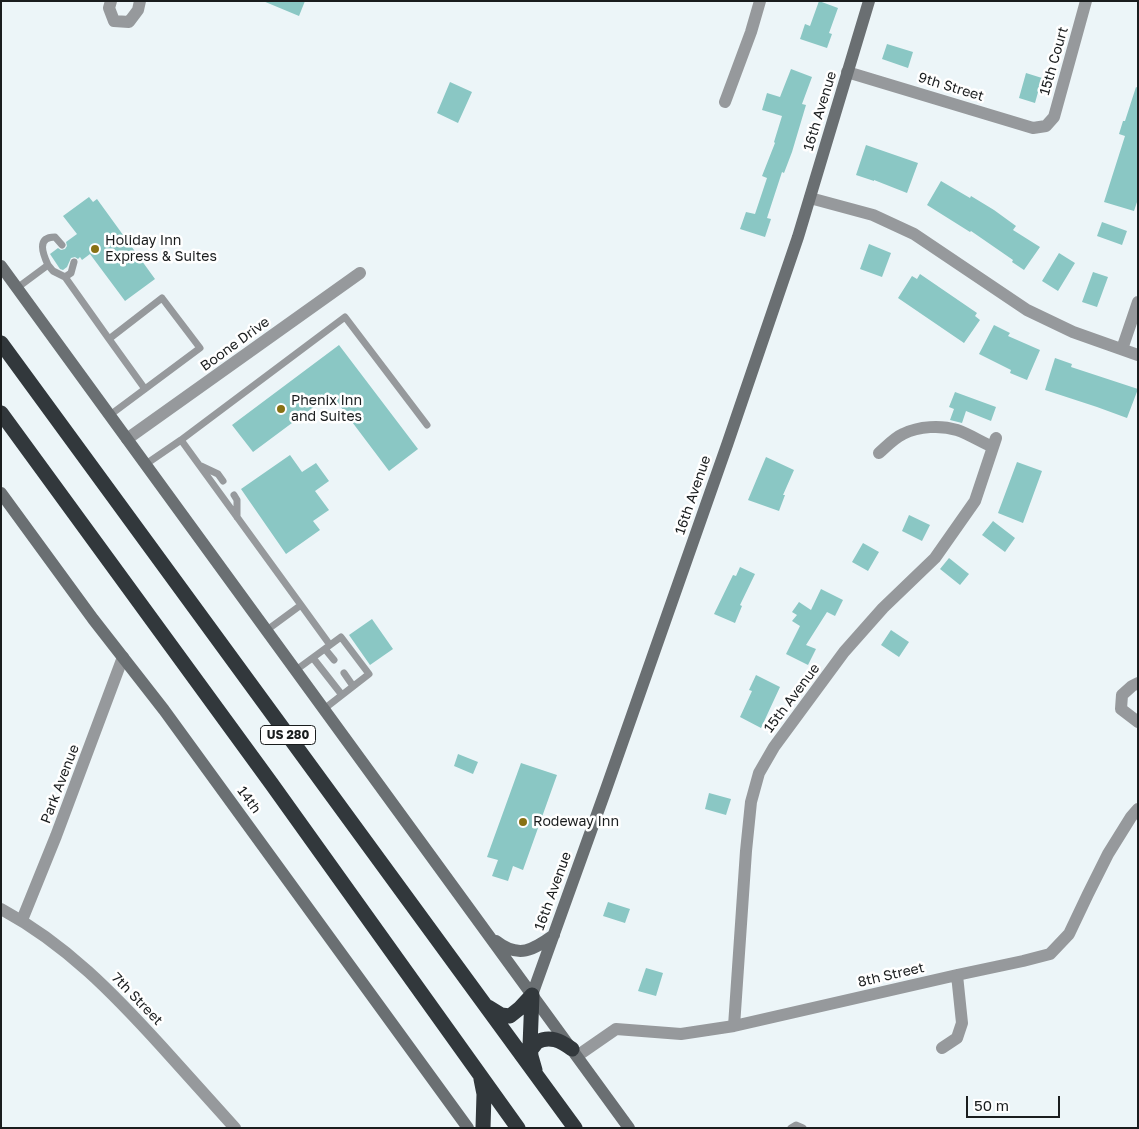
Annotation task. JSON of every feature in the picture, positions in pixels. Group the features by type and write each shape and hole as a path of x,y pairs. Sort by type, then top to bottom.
{"highway":[{"name":"US 280","path":"1,343 575,1128"},
{"name":"US 280","path":"1,413 265,775 518,1128"},
{"path":"483,1003 501,1015 510,1016 532,994"},
{"path":"532,994 530,1052 537,1077"},
{"path":"530,1052 537,1042 552,1038 563,1042 575,1053"},
{"path":"480,1075 484,1094 483,1128"}],"street":[{"path":"111,1 109,8 114,21 129,22 138,10 140,1"},
{"path":"725,102 751,32 760,1"},
{"name":"16th Avenue","path":"532,994 717,473 798,236 869,1"},
{"name":"15th Court","path":"1046,126 1054,117 1086,1"},
{"name":"9th Street","path":"847,72 1033,128 1046,126"},
{"path":"810,198 873,214 914,234 1027,310 1073,332 1138,355"},
{"path":"1,266 629,1128"},
{"name":"Boone Drive","path":"127,439 360,273"},
{"path":"1122,349 1138,302"},
{"name":"15th Avenue","path":"734,1026 746,851 751,802 759,773 774,747 844,652 883,608 935,558 975,501 995,442 958,430 929,427 915,429 902,434 879,453"},
{"name":"14th","path":"1,494 93,619 176,726 468,1128"},
{"name":"Park Avenue","path":"22,920 56,836 123,657"},
{"path":"1138,683 1122,695 1121,709 1138,722"},
{"name":"8th Street","path":"575,1053 616,1029 682,1034 734,1026 1050,954 1069,934 1108,854 1138,808"},
{"name":"7th Street","path":"1,909 22,920 54,942 109,990 235,1128"},
{"path":"491,937 509,949 522,951 536,948 554,935"},
{"path":"942,1048 957,1038 962,1023 957,975"}],"lane":[{"path":"62,245 55,237 45,240 42,254 48,265 54,272 65,277 145,388"},
{"path":"65,277 71,273 74,262"},
{"path":"17,288 48,265"},
{"path":"109,339 162,298 200,348 110,415"},
{"path":"146,464 345,317 427,426"},
{"path":"181,440 301,605 328,647 334,660"},
{"path":"200,466 218,474 223,481"},
{"path":"234,495 237,500 237,517"},
{"path":"267,630 301,605"},
{"path":"296,670 341,637 369,674 324,709"},
{"path":"313,658 342,695"},
{"path":"344,673 353,686"},
{"path":"791,1128 796,1125 803,1128"}],"building":[{"path":"263,1 305,1 299,16"},
{"path":"819,1 838,8 829,33 832,34 827,48 800,39 805,24 810,26"},
{"path":"887,44 913,52 908,68 882,59"},
{"path":"791,69 812,77 802,104 806,105 792,152 784,173 782,172 767,218 771,219 765,237 740,229 746,212 755,214 767,178 762,176 775,143 782,116 762,110 767,93 780,97"},
{"path":"1026,73 1042,78 1035,103 1019,98"},
{"path":"450,82 472,92 458,123 437,113"},
{"path":"1136,87 1138,88 1138,199 1134,211 1104,202 1125,136 1119,134"},
{"path":"866,145 918,163 907,193 856,175"},
{"path":"941,181 994,210 1016,226 1013,230 1040,247 1024,270 1012,262 1013,260 971,231 927,205"},
{"name":"Holiday Inn Express & Suites","path":"89,197 93,202 97,199 155,279 125,301 90,254 82,260 80,257 78,259 75,257 71,258 67,267 63,270 60,269 50,254 58,248 61,250 65,249 67,246 66,242 77,234 63,216"},
{"path":"1102,222 1127,231 1122,245 1097,236"},
{"path":"869,244 891,253 882,277 860,269"},
{"path":"1059,253 1075,263 1058,291 1042,281"},
{"path":"1093,272 1108,277 1097,307 1082,302"},
{"path":"920,274 977,313 975,316 980,320 964,343 898,298 912,276 917,279"},
{"path":"994,325 1010,333 1008,336 1040,350 1027,380 1010,373 1011,370 979,354"},
{"name":"Phenix Inn and Suites","path":"339,345 418,449 389,471 331,394 253,452 232,425"},
{"path":"1055,358 1072,364 1071,367 1138,389 1127,418 1045,390"},
{"path":"955,392 996,407 991,421 966,411 962,423 950,420 954,409 949,407"},
{"path":"290,455 302,472 316,463 329,481 315,491 329,510 313,521 320,530 286,554 241,489"},
{"path":"766,457 794,470 783,495 785,495 779,511 748,500"},
{"path":"1017,462 1042,471 1023,523 998,513"},
{"path":"909,515 930,525 922,541 902,531"},
{"path":"993,521 1015,538 1005,552 982,535"},
{"path":"863,543 879,552 868,571 852,562"},
{"path":"949,558 969,574 960,585 940,569"},
{"path":"740,567 755,574 740,605 742,606 735,623 714,614 733,575 736,576"},
{"path":"821,589 843,600 835,616 827,612 806,645 816,649 808,665 786,654 800,626 792,621 797,615 792,612 799,602 811,610"},
{"path":"372,619 393,649 370,665 349,635"},
{"path":"891,630 909,642 899,657 881,645"},
{"path":"756,675 780,687 761,728 740,717 752,691 749,690"},
{"path":"458,754 478,762 473,774 454,766"},
{"name":"Rodeway Inn","path":"521,763 557,775 523,870 513,866 508,881 492,876 498,860 487,857"},
{"path":"709,793 731,799 726,815 705,809"},
{"path":"608,902 630,909 625,923 603,916"},
{"path":"646,968 663,973 656,996 638,991"}],"place":[{"name":"Holiday Inn Express & Suites","path":"95,249"},
{"name":"Phenix Inn and Suites","path":"281,409"},
{"name":"Rodeway Inn","path":"523,822"}]}
